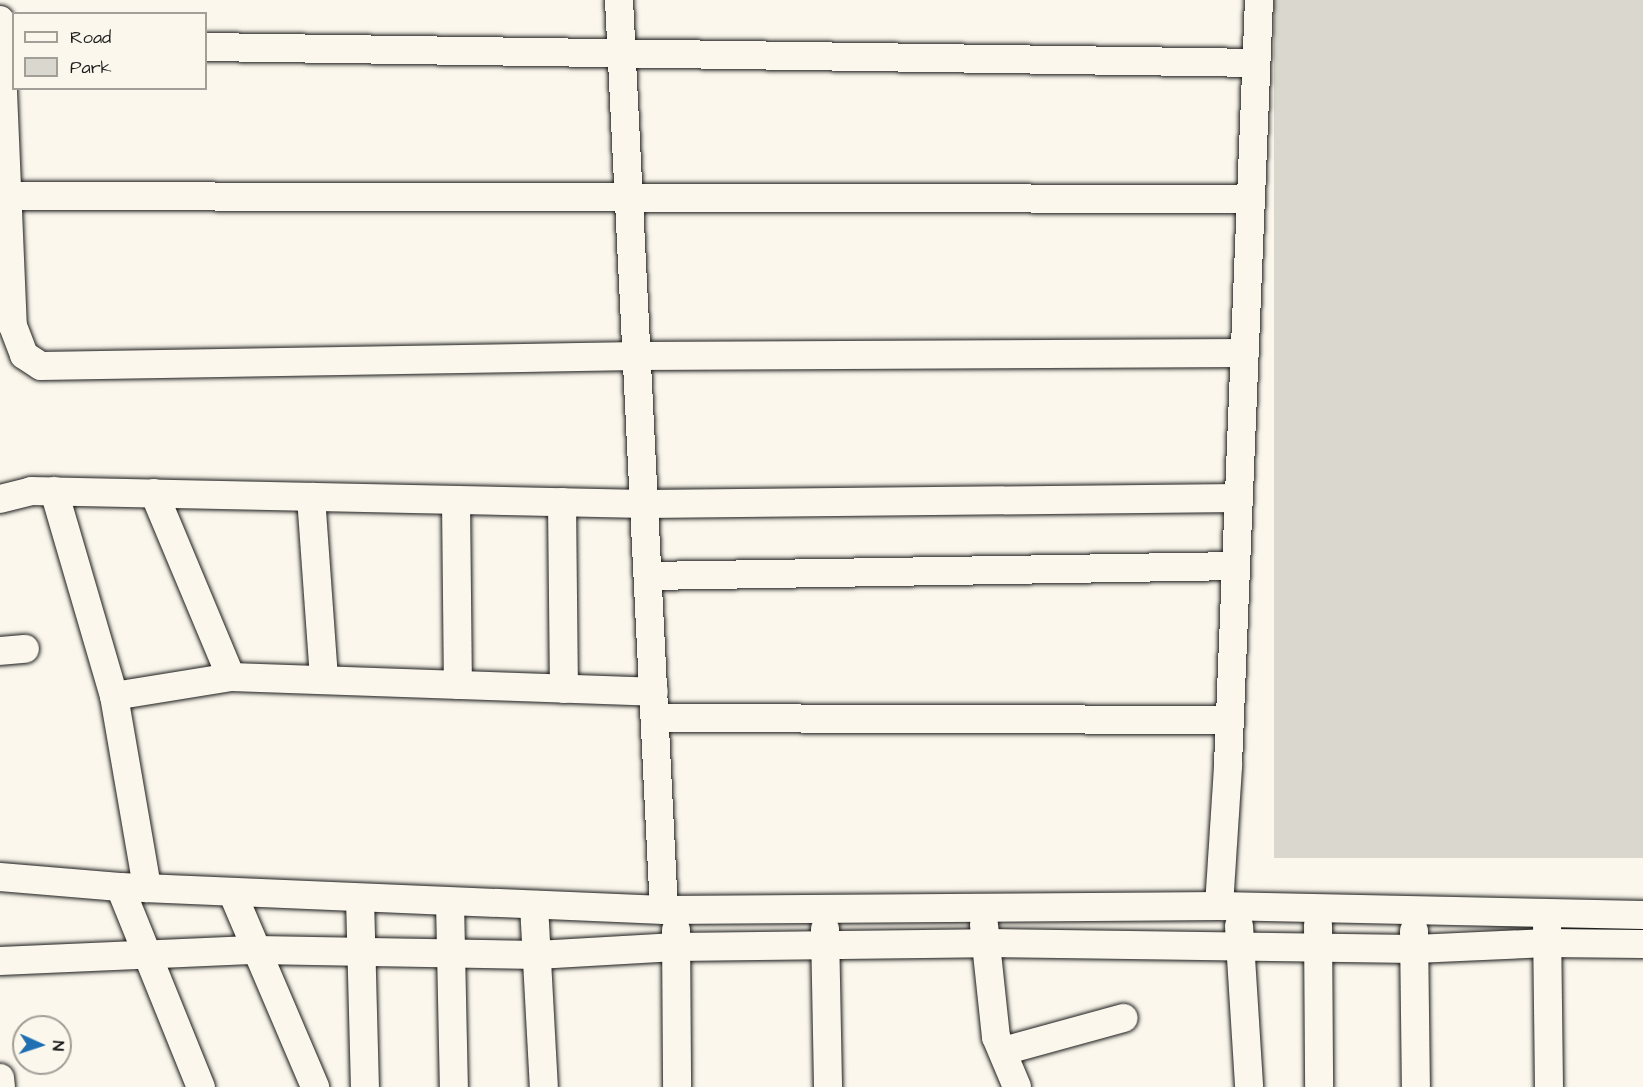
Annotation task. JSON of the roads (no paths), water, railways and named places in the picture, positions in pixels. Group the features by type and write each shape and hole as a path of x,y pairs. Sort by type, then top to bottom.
{"street":[{"path":"619,0 654,705 670,910 676,947 677,1087"},
{"path":"1249,1087 1240,944 1228,906 1230,720 1259,0"},
{"path":"0,20 5,78 5,196 13,326 24,355 41,366 638,356 1245,353"},
{"path":"207,47 1256,63"},
{"path":"5,196 1251,199"},
{"path":"0,499 31,491 645,504 1239,498"},
{"path":"54,491 114,696 134,888 148,954 201,1087"},
{"path":"154,494 231,677"},
{"path":"311,497 324,680"},
{"path":"456,500 458,685"},
{"path":"562,502 564,689"},
{"path":"648,576 1236,566"},
{"path":"114,696 231,677 564,689 654,705 1230,720"},
{"path":"0,877 134,888 670,910 1228,906 1643,915"},
{"path":"232,892 315,1087"},
{"path":"360,898 364,1087"},
{"path":"450,902 454,1087"},
{"path":"534,905 544,1087"},
{"path":"984,908 985,943 996,1037 1017,1087"},
{"path":"1317,908 1319,1087"},
{"path":"825,909 828,1087"},
{"path":"1414,910 1416,1087"},
{"path":"1547,913 1549,1087"},
{"path":"0,961 257,950 537,955 676,947 825,947 985,943 1318,945 1415,949 1548,943 1643,944"},
{"path":"1003,1051 1124,1018"},
{"path":"0,1078 1,1087"}]}
